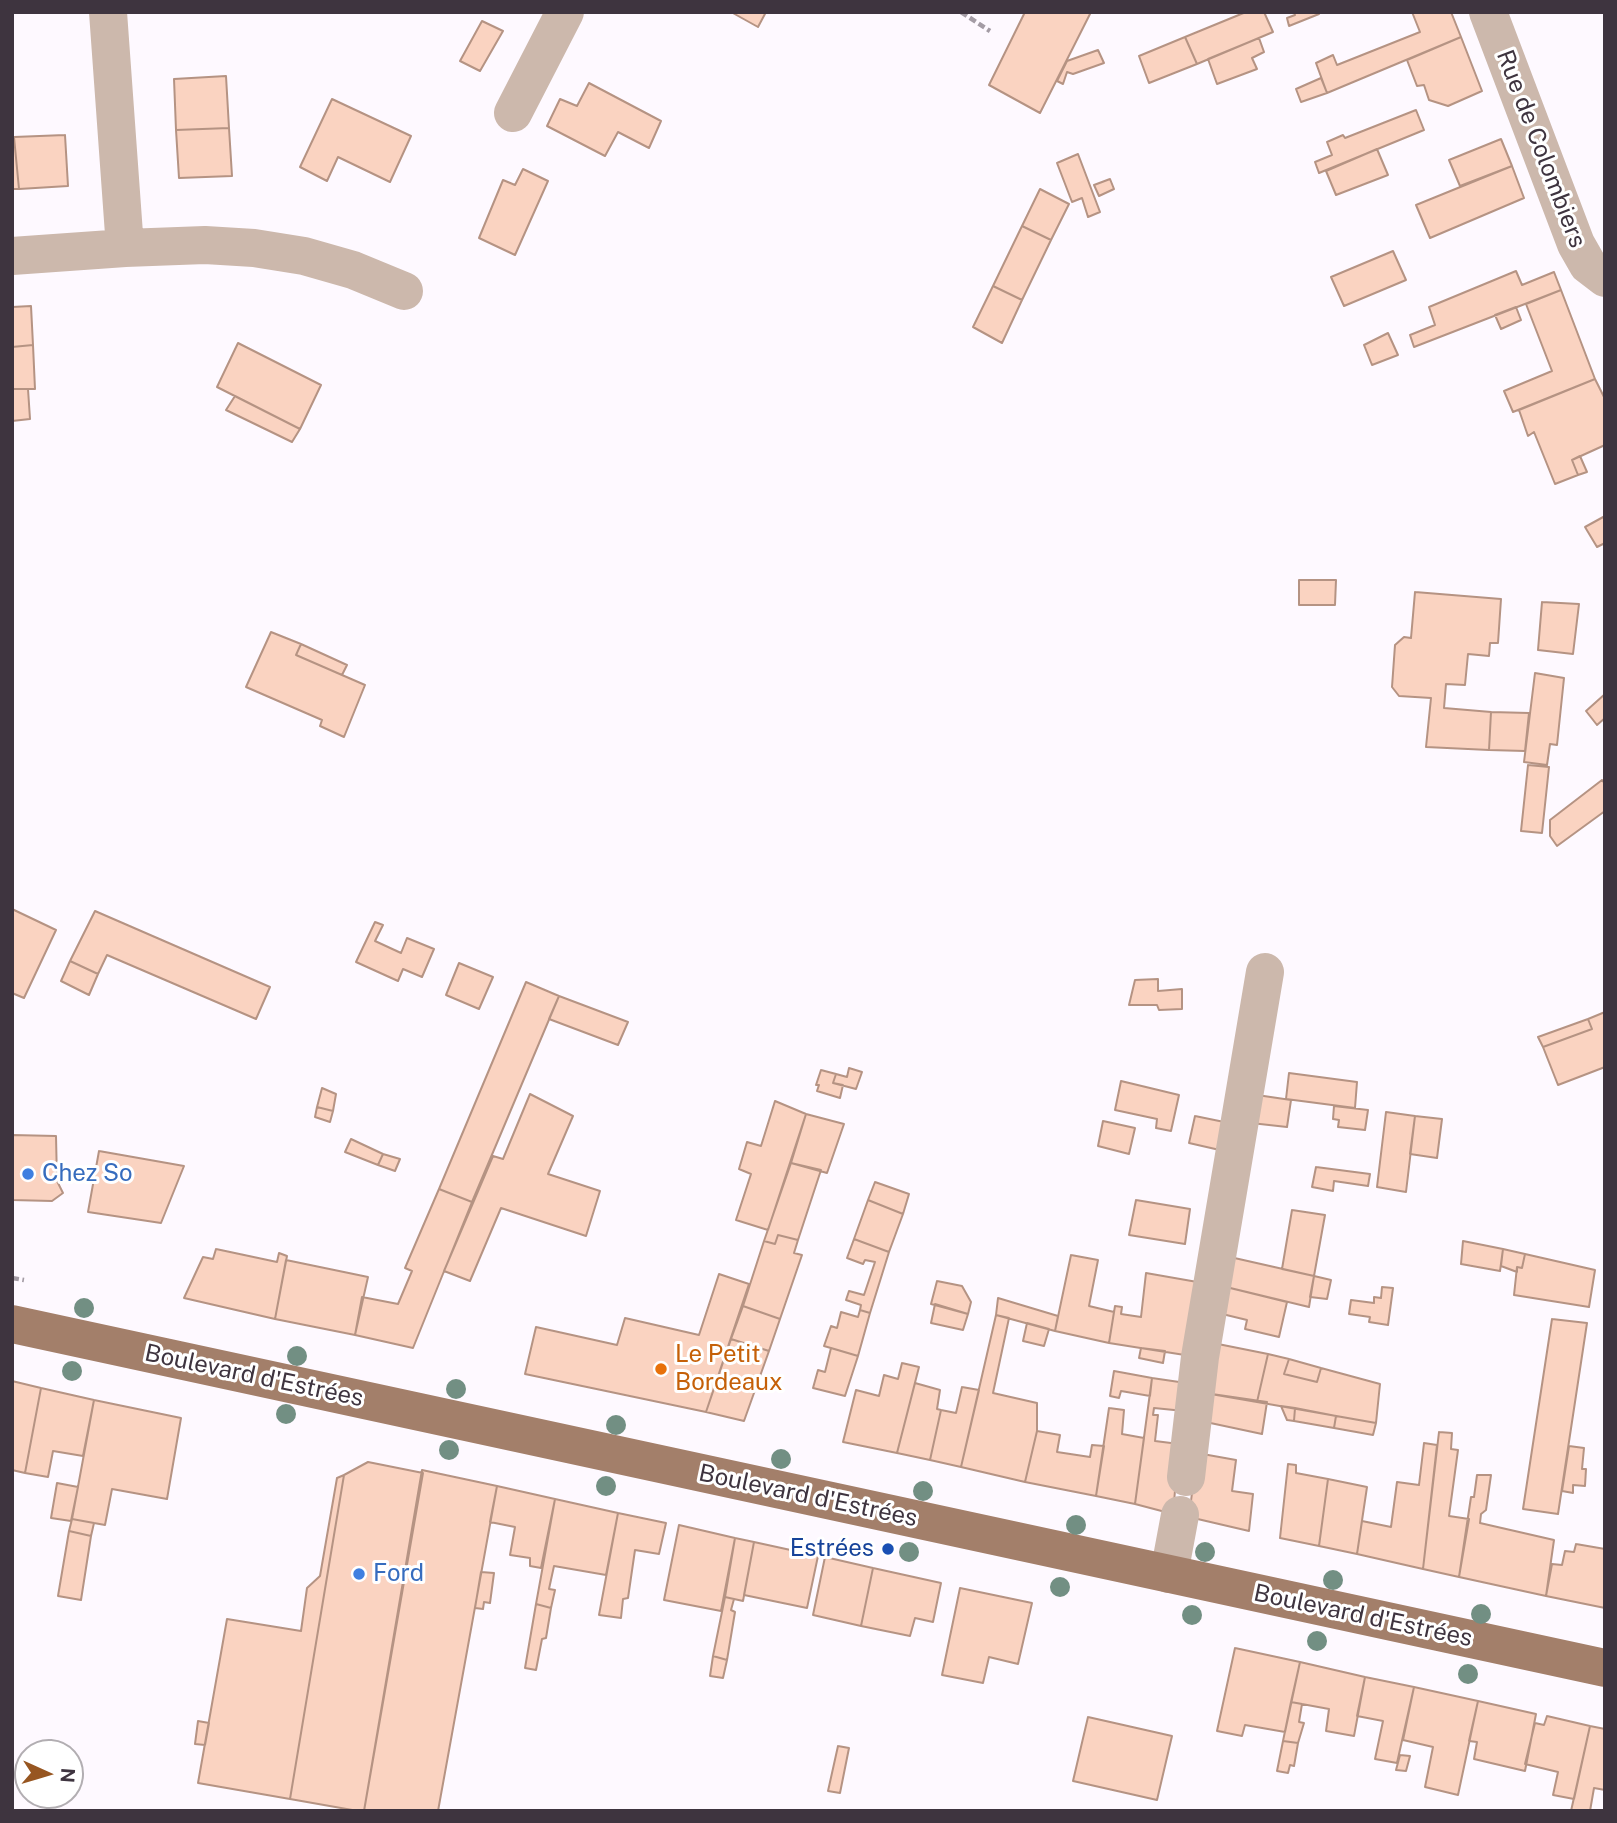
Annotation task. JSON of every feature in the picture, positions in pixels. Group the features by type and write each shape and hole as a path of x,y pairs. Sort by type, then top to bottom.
{"main road":[{"name":"Boulevard d'Estrées","path":"12,1324 1605,1668"}],"street":[{"path":"108,12 125,247"},
{"path":"513,114 565,12"},
{"name":"Rue de Colombiers","path":"1488,12 1576,244 1588,265 1605,278"},
{"path":"12,256 125,247 254,247 304,256 353,270 404,291"},
{"path":"1186,1477 1200,1357 1265,972"},
{"path":"1169,1574 1180,1515"}],"path":[{"path":"961,12 990,31"}],"building":[{"path":"731,12 766,12 758,27"},
{"path":"1025,12 1091,12 1040,113 989,85"},
{"path":"1246,12 1264,12 1273,32 1197,64 1185,37"},
{"path":"1294,12 1319,14 1289,26 1287,18 1295,15"},
{"path":"1412,12 1451,12 1461,37 1327,93 1316,63 1333,55 1337,65 1420,32"},
{"path":"482,21 503,31 480,71 460,61"},
{"path":"1185,37 1197,64 1149,83 1139,56"},
{"path":"1461,37 1482,91 1448,106 1429,100 1424,85 1417,86 1407,60"},
{"path":"1259,38 1264,52 1252,58 1257,69 1217,84 1208,59"},
{"path":"1098,50 1104,63 1073,74 1067,72 1063,84 1057,81 1067,61"},
{"path":"226,76 229,128 176,130 174,79"},
{"path":"1321,78 1327,93 1301,102 1296,89"},
{"path":"589,83 661,121 649,148 618,132 605,156 547,126 560,99 577,106"},
{"path":"332,99 411,136 390,182 338,157 327,181 300,167"},
{"path":"1416,110 1424,130 1319,173 1315,162 1332,155 1327,142 1343,135 1345,138"},
{"path":"229,128 232,176 179,178 176,130"},
{"path":"65,135 68,186 19,189 14,137"},
{"path":"14,137 19,189 12,189"},
{"path":"1501,139 1512,166 1460,186 1449,160"},
{"path":"1377,149 1388,175 1336,195 1326,171"},
{"path":"1078,154 1100,212 1088,217 1082,198 1072,202 1057,163"},
{"path":"1512,166 1524,198 1430,238 1416,205"},
{"path":"523,169 548,181 515,255 479,238 503,180 515,185"},
{"path":"1110,179 1114,189 1099,196 1094,185"},
{"path":"1040,189 1069,204 1051,240 1022,226"},
{"path":"1022,226 1051,240 1022,300 993,286"},
{"path":"1393,251 1406,280 1344,306 1331,277"},
{"path":"1516,271 1522,285 1554,272 1561,290 1414,347 1410,335 1435,325 1429,307"},
{"path":"993,286 1022,300 1002,343 973,327"},
{"path":"1561,290 1595,379 1513,412 1504,391 1552,371 1526,304"},
{"path":"31,306 33,345 12,347 12,307"},
{"path":"1516,307 1521,320 1501,329 1495,315"},
{"path":"1388,333 1398,355 1372,365 1364,345"},
{"path":"238,343 321,385 300,429 217,387"},
{"path":"33,345 35,389 12,389 12,347"},
{"path":"1595,379 1605,399 1605,445 1572,460 1578,475 1555,484 1534,432 1528,436 1519,410"},
{"path":"12,389 28,389 30,419 12,421"},
{"path":"235,396 300,429 292,442 226,410"},
{"path":"1580,456 1587,472 1578,475 1572,460"},
{"path":"1605,516 1605,543 1597,547 1585,527"},
{"path":"1299,580 1336,580 1335,605 1299,605"},
{"path":"1415,592 1501,599 1498,643 1490,643 1489,656 1468,654 1465,685 1446,684 1444,708 1491,712 1489,750 1426,747 1431,698 1399,696 1392,687 1395,645 1404,637 1411,638"},
{"path":"1542,602 1579,604 1573,654 1538,650"},
{"path":"271,632 301,644 296,655 365,685 344,737 320,726 322,720 246,687"},
{"path":"301,644 347,665 342,675 296,655"},
{"path":"1535,673 1564,678 1557,745 1550,744 1547,765 1524,762"},
{"path":"1605,694 1605,718 1597,725 1586,711"},
{"path":"1491,712 1529,713 1525,751 1489,750"},
{"path":"1528,765 1549,767 1542,833 1521,831"},
{"path":"1602,780 1605,784 1605,811 1557,846 1550,836 1550,820"},
{"path":"12,909 56,930 24,998 12,993"},
{"path":"95,911 270,987 256,1019 107,955 98,974 70,961"},
{"path":"375,922 383,925 375,941 401,953 407,938 434,949 422,977 403,969 398,981 356,962"},
{"path":"70,961 98,974 89,995 61,981"},
{"path":"459,963 493,977 479,1009 446,995"},
{"path":"1158,979 1158,991 1182,989 1182,1009 1159,1010 1157,1005 1129,1005 1135,980"},
{"path":"526,982 559,996 472,1202 439,1189"},
{"path":"559,996 628,1022 618,1045 549,1019"},
{"path":"1605,1012 1605,1067 1558,1085 1543,1047 1592,1029 1588,1019"},
{"path":"1588,1019 1592,1029 1543,1047 1538,1037"},
{"path":"849,1068 862,1072 856,1089 833,1083 836,1074 847,1077"},
{"path":"821,1070 836,1074 833,1083 843,1085 840,1098 817,1091 819,1085 816,1085"},
{"path":"1289,1073 1357,1082 1355,1108 1286,1099"},
{"path":"1121,1081 1179,1095 1171,1131 1156,1128 1157,1119 1115,1110"},
{"path":"322,1088 336,1094 333,1111 317,1107"},
{"path":"530,1094 573,1116 548,1174 600,1191 586,1236 501,1208 470,1281 444,1271 493,1156 503,1159"},
{"path":"1257,1095 1291,1100 1287,1127 1251,1123"},
{"path":"775,1101 806,1114 768,1230 736,1220 751,1174 739,1169 747,1142 761,1146"},
{"path":"1334,1106 1368,1110 1365,1130 1338,1127 1339,1120 1333,1119"},
{"path":"317,1107 333,1111 330,1122 315,1117"},
{"path":"1386,1112 1415,1116 1406,1192 1377,1187"},
{"path":"806,1114 844,1124 827,1173 791,1163"},
{"path":"1195,1116 1229,1123 1224,1151 1189,1143"},
{"path":"1415,1116 1442,1119 1437,1158 1410,1154"},
{"path":"1103,1121 1135,1128 1129,1154 1098,1146"},
{"path":"12,1135 56,1136 57,1181 63,1193 52,1201 12,1200"},
{"path":"351,1139 383,1154 378,1165 345,1152"},
{"path":"99,1151 184,1166 161,1223 88,1212"},
{"path":"383,1154 400,1159 395,1171 378,1165"},
{"path":"791,1163 821,1170 798,1240 778,1235 775,1244 764,1241"},
{"path":"1316,1167 1370,1174 1368,1186 1334,1181 1333,1191 1312,1187"},
{"path":"875,1182 909,1194 903,1214 868,1200"},
{"path":"439,1189 472,1202 413,1348 355,1335 362,1297 398,1304 412,1271 405,1268"},
{"path":"868,1200 903,1214 889,1252 854,1239"},
{"path":"1136,1200 1190,1209 1185,1244 1129,1235"},
{"path":"1292,1210 1325,1215 1314,1276 1282,1269"},
{"path":"778,1235 798,1240 794,1253 802,1255 780,1319 743,1306 764,1241 775,1244"},
{"path":"854,1239 889,1252 870,1313 860,1310 861,1305 846,1300 849,1291 864,1295 875,1262 865,1260 863,1264 847,1258"},
{"path":"1463,1241 1503,1249 1500,1271 1461,1264"},
{"path":"216,1249 277,1262 279,1253 287,1256 275,1319 184,1298 203,1257 213,1259"},
{"path":"1503,1249 1525,1254 1522,1268 1517,1267 1517,1272 1501,1266"},
{"path":"1525,1254 1595,1270 1589,1307 1514,1295 1517,1267 1522,1268"},
{"path":"1071,1255 1098,1260 1089,1306 1114,1312 1109,1343 1055,1331"},
{"path":"1230,1257 1314,1276 1309,1307 1222,1286"},
{"path":"286,1260 368,1277 355,1335 275,1319"},
{"path":"1146,1273 1203,1283 1191,1356 1109,1343 1115,1306 1122,1307 1121,1314 1141,1317"},
{"path":"719,1274 749,1284 706,1412 525,1374 536,1327 617,1345 625,1318 699,1335"},
{"path":"1314,1276 1331,1280 1327,1299 1310,1297"},
{"path":"937,1281 962,1286 971,1302 968,1314 931,1304"},
{"path":"1222,1286 1287,1302 1279,1337 1245,1329 1247,1320 1218,1313"},
{"path":"1382,1287 1393,1288 1388,1325 1369,1322 1370,1317 1349,1314 1351,1300 1374,1303 1374,1297 1381,1298"},
{"path":"998,1298 1058,1316 1055,1331 996,1315"},
{"path":"935,1304 968,1314 963,1330 931,1323"},
{"path":"743,1306 780,1319 769,1351 731,1339"},
{"path":"860,1310 870,1313 858,1356 824,1346 831,1326 837,1328 841,1312 858,1317"},
{"path":"996,1315 1009,1318 993,1393 1037,1403 1037,1431 1025,1482 961,1467"},
{"path":"1552,1319 1587,1323 1558,1514 1523,1509"},
{"path":"1027,1323 1049,1329 1044,1346 1023,1341"},
{"path":"731,1339 769,1351 744,1421 706,1412"},
{"path":"1213,1343 1268,1354 1257,1402 1205,1393"},
{"path":"831,1348 858,1356 845,1396 813,1388 818,1370 825,1372"},
{"path":"1141,1348 1165,1351 1163,1363 1139,1358"},
{"path":"1268,1354 1289,1359 1284,1374 1317,1382 1321,1368 1380,1384 1376,1423 1257,1402"},
{"path":"1289,1359 1321,1368 1317,1382 1284,1374"},
{"path":"902,1363 919,1367 897,1453 843,1442 856,1390 879,1396 884,1375 898,1379"},
{"path":"1114,1371 1152,1378 1150,1396 1121,1391 1119,1398 1110,1396"},
{"path":"1152,1378 1186,1383 1184,1411 1154,1408 1153,1415 1158,1415 1155,1441 1179,1444 1173,1514 1135,1504"},
{"path":"12,1381 41,1388 25,1473 12,1470"},
{"path":"915,1383 940,1390 937,1409 941,1410 930,1460 897,1453"},
{"path":"962,1387 979,1390 961,1467 930,1460 941,1410 956,1413"},
{"path":"41,1388 94,1400 83,1456 53,1451 48,1477 25,1473"},
{"path":"1205,1393 1267,1402 1262,1434 1201,1421"},
{"path":"94,1400 181,1418 167,1499 112,1489 105,1525 72,1519"},
{"path":"1281,1406 1295,1408 1294,1421 1287,1420"},
{"path":"1109,1408 1124,1410 1122,1434 1144,1438 1135,1504 1096,1496"},
{"path":"1295,1408 1336,1416 1334,1428 1294,1421"},
{"path":"1336,1416 1376,1423 1373,1435 1334,1428"},
{"path":"1037,1431 1060,1435 1057,1452 1090,1457 1092,1445 1104,1446 1096,1496 1025,1482"},
{"path":"1439,1432 1452,1433 1451,1449 1458,1450 1449,1516 1469,1519 1459,1577 1423,1569"},
{"path":"1424,1443 1437,1445 1423,1569 1357,1554 1362,1521 1391,1527 1397,1482 1419,1485"},
{"path":"1569,1446 1584,1448 1582,1469 1586,1469 1585,1486 1573,1485 1573,1493 1562,1491"},
{"path":"1197,1453 1236,1460 1232,1491 1253,1494 1249,1531 1189,1517"},
{"path":"368,1462 423,1473 364,1811 358,1811 290,1799 344,1475"},
{"path":"1288,1464 1296,1465 1296,1473 1328,1479 1319,1546 1280,1538"},
{"path":"422,1470 497,1486 438,1811 364,1811"},
{"path":"344,1475 290,1799 198,1783 227,1619 301,1631 307,1588 320,1576 337,1478"},
{"path":"1477,1475 1491,1475 1486,1510 1481,1514 1480,1523 1554,1540 1546,1596 1459,1577"},
{"path":"1328,1479 1367,1487 1357,1554 1319,1546"},
{"path":"57,1483 78,1487 71,1521 51,1518"},
{"path":"497,1486 555,1499 541,1568 530,1566 530,1558 510,1555 515,1527 490,1522"},
{"path":"555,1499 618,1513 606,1575 554,1566 549,1589 555,1590 551,1608 536,1604"},
{"path":"618,1513 666,1523 659,1554 635,1550 628,1598 623,1599 621,1618 599,1615"},
{"path":"72,1519 94,1523 91,1536 69,1531"},
{"path":"679,1525 735,1538 721,1611 664,1600"},
{"path":"69,1531 91,1536 81,1600 58,1596"},
{"path":"735,1538 754,1542 743,1601 725,1597"},
{"path":"754,1542 818,1556 807,1608 744,1595"},
{"path":"1576,1544 1605,1549 1605,1608 1546,1596 1552,1564 1562,1565 1565,1551 1574,1552"},
{"path":"825,1557 873,1568 861,1626 813,1615"},
{"path":"873,1568 941,1583 933,1622 915,1618 910,1636 861,1626"},
{"path":"481,1572 494,1573 490,1603 484,1602 483,1609 475,1608"},
{"path":"960,1588 1032,1603 1018,1664 989,1657 983,1683 942,1675"},
{"path":"725,1597 734,1599 731,1610 735,1612 727,1660 713,1656"},
{"path":"536,1604 551,1608 546,1638 542,1639 536,1670 525,1668"},
{"path":"1235,1648 1300,1662 1285,1732 1245,1725 1242,1736 1217,1731"},
{"path":"713,1656 727,1660 723,1678 710,1676"},
{"path":"1300,1662 1365,1677 1354,1736 1326,1731 1329,1709 1291,1702"},
{"path":"1365,1677 1414,1687 1397,1763 1375,1759 1383,1721 1357,1716"},
{"path":"1414,1687 1478,1701 1458,1795 1425,1787 1433,1747 1403,1740"},
{"path":"1478,1701 1536,1714 1525,1771 1474,1759 1477,1742 1469,1741"},
{"path":"1291,1702 1302,1704 1299,1722 1304,1723 1298,1743 1283,1741"},
{"path":"1547,1716 1590,1726 1574,1799 1553,1795 1558,1772 1525,1764 1535,1723 1544,1725"},
{"path":"1088,1717 1172,1736 1157,1800 1073,1781"},
{"path":"198,1721 209,1723 205,1745 195,1744"},
{"path":"1590,1726 1605,1729 1605,1790 1594,1788 1590,1811 1571,1811"},
{"path":"1283,1741 1298,1743 1294,1766 1290,1765 1288,1773 1277,1771"},
{"path":"838,1746 849,1748 840,1793 828,1791"},
{"path":"1400,1755 1410,1756 1406,1771 1396,1770"}],"place":[{"name":"Chez So","path":"28,1174"},
{"name":"Le Petit Bordeaux","path":"661,1369"},
{"name":"Estrées","path":"888,1549"},
{"name":"Ford","path":"359,1574"}]}
